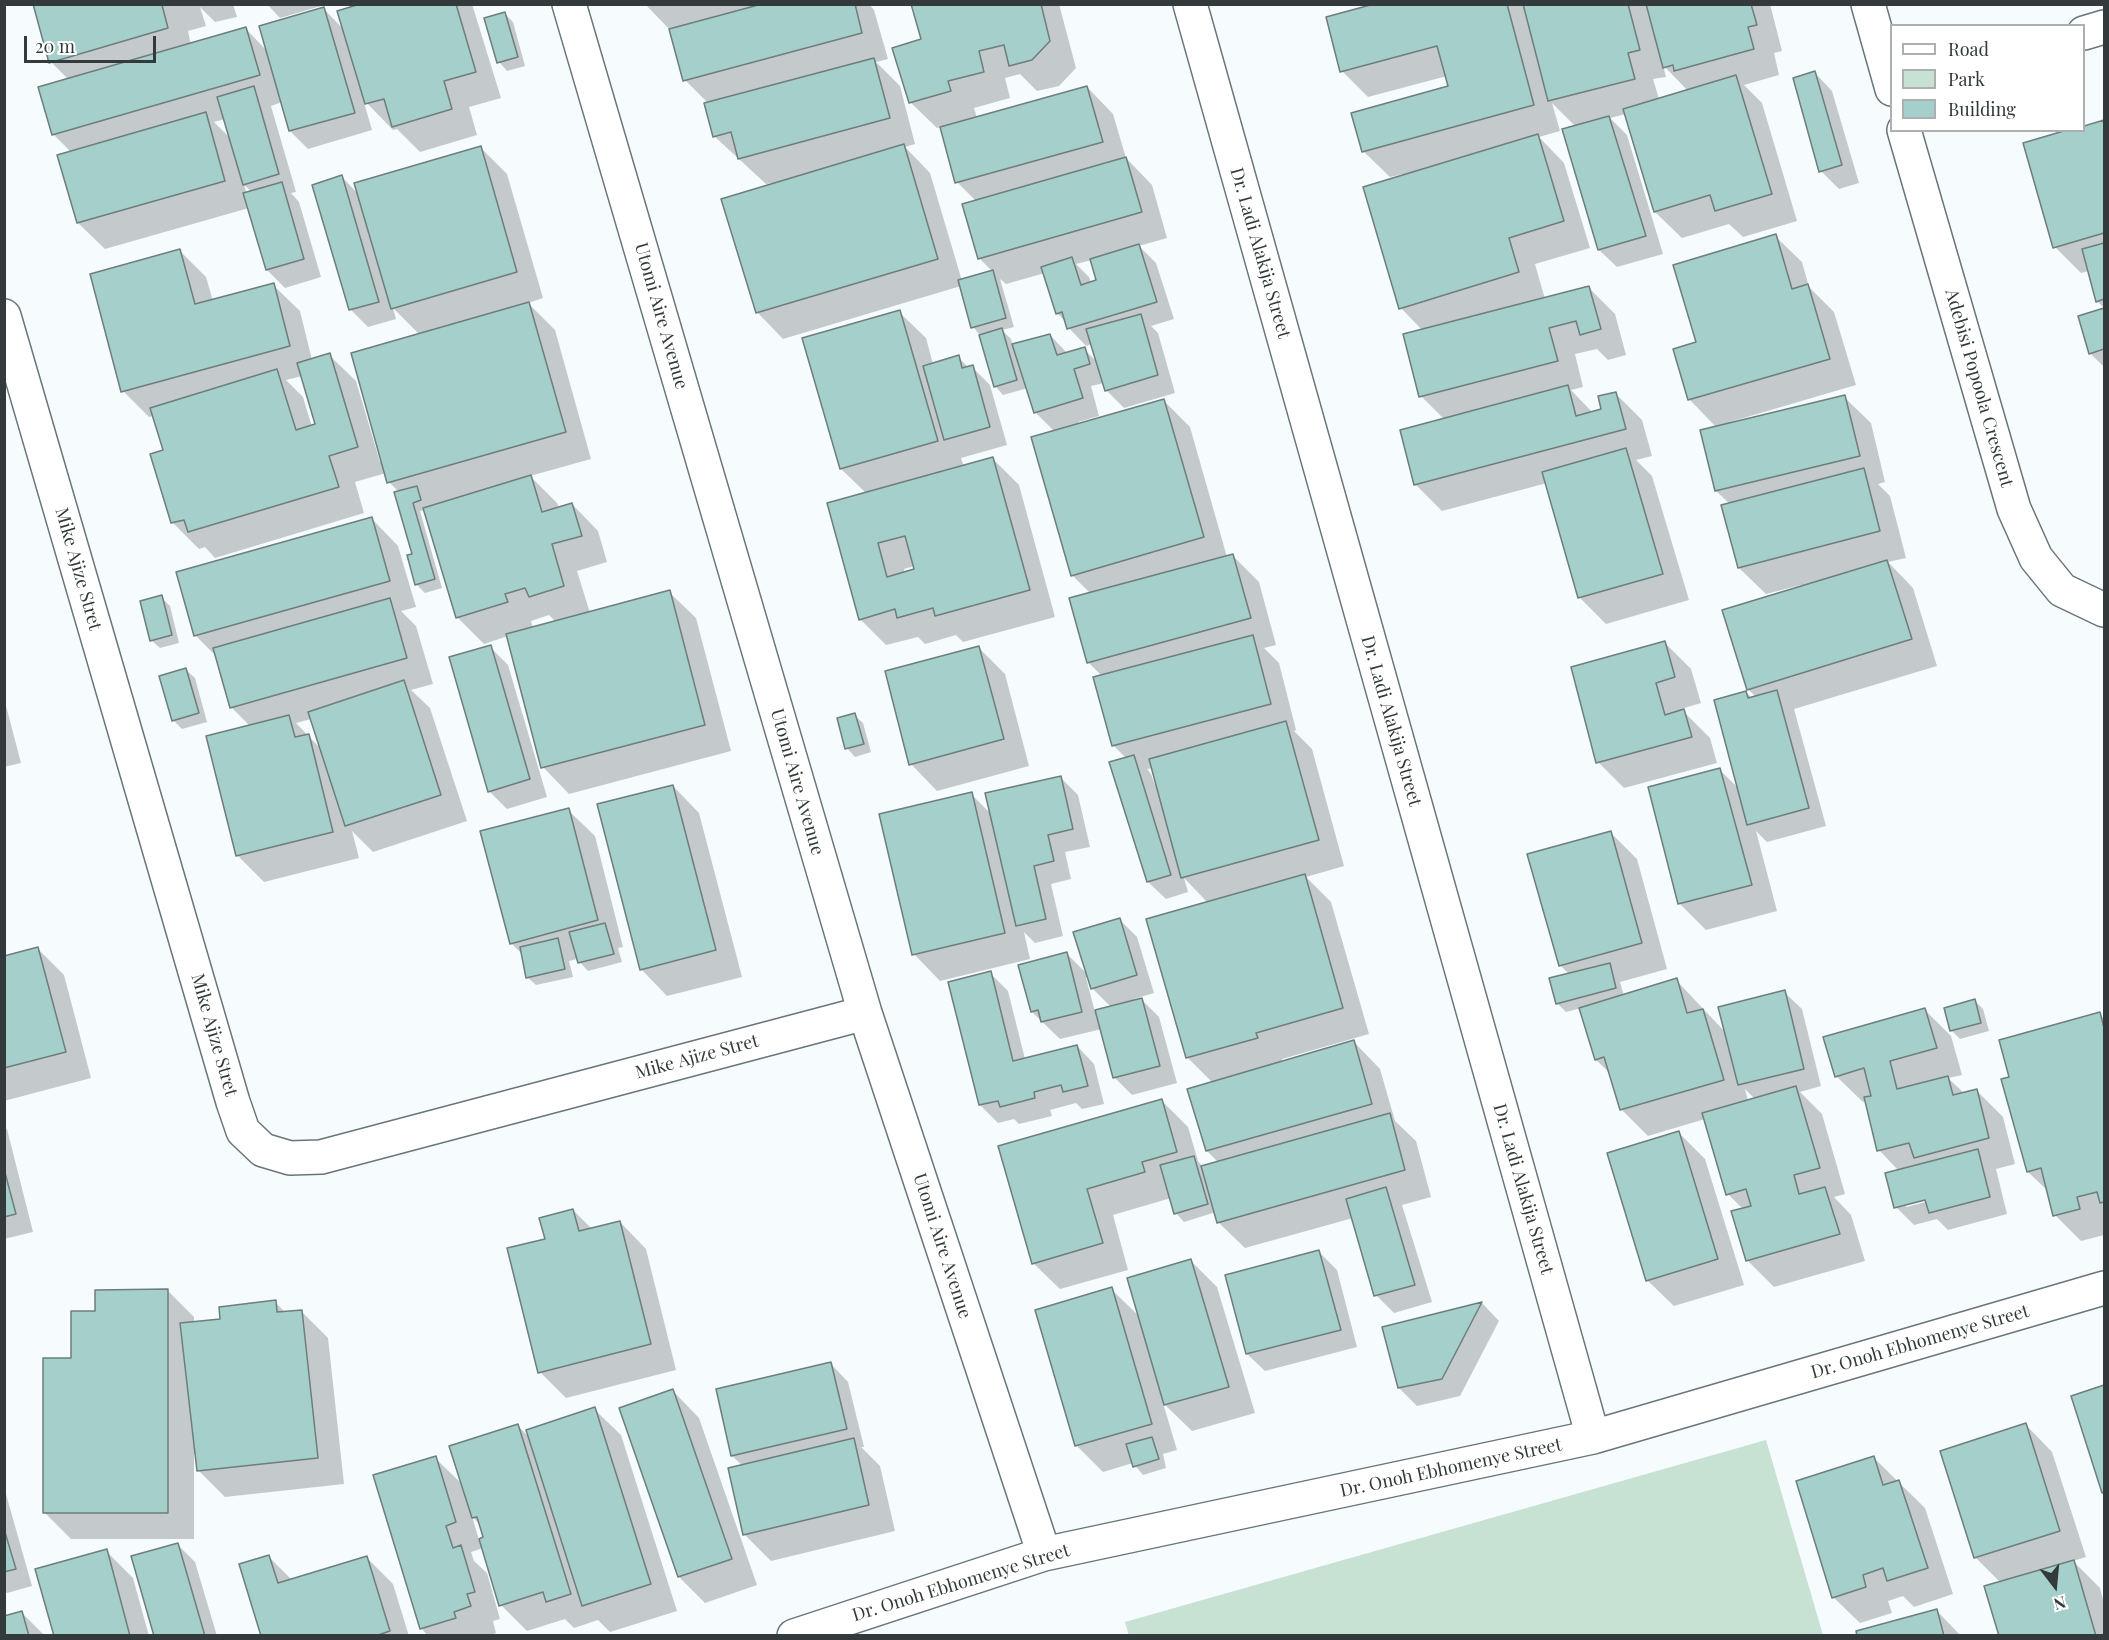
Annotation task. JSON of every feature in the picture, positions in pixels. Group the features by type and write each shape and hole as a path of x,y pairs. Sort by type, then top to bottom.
{"street":[{"name":"Utomi Aire Avenue","path":"569,4 865,1013 1044,1554"},
{"name":"Dr. Ladi Alakija Street","path":"1190,4 1593,1437"},
{"path":"1868,4 1890,84"},
{"path":"2085,33 2104,27"},
{"name":"Adebisi Popoola Crescent","path":"1905,132 2014,509 2036,558 2062,590 2104,610"},
{"name":"Mike Ajize Stret","path":"4,316 233,1102 243,1131 263,1150 290,1158 321,1157 865,1013"},
{"name":"Dr. Onoh Ebhomenye Street","path":"794,1635 1044,1554 1593,1437 2104,1288"}],"green space":[{"path":"1766,1440 1823,1635 1129,1636 1125,1622"}],"building":[{"path":"33,4 164,4 162,5 168,28 49,63"},
{"path":"360,4 456,4 476,72 444,81 452,109 392,127 384,99 365,104 337,11"},
{"path":"762,4 855,4 862,33 683,81 669,29"},
{"path":"911,4 1041,4 1050,41 1032,60 1009,66 1004,45 979,51 984,72 948,81 951,91 909,103 892,48 921,39"},
{"path":"1374,4 1507,4 1534,105 1362,152 1351,113 1448,86 1437,46 1340,72 1326,17"},
{"path":"1523,4 1628,4 1640,50 1628,53 1635,79 1548,101"},
{"path":"1646,4 1751,4 1757,25 1748,27 1754,49 1674,71 1673,65 1663,68"},
{"path":"324,7 355,113 289,131 259,26"},
{"path":"505,12 518,57 497,63 484,18"},
{"path":"246,27 260,75 52,135 38,87"},
{"path":"874,58 890,118 738,159 731,132 713,137 704,103"},
{"path":"1815,71 1842,165 1819,172 1793,78"},
{"path":"1736,75 1772,194 1715,211 1710,195 1654,212 1623,109"},
{"path":"254,86 279,174 243,185 217,97"},
{"path":"1087,86 1103,142 955,183 940,127"},
{"path":"206,112 225,181 77,223 57,155"},
{"path":"1609,116 1646,236 1598,250 1562,129"},
{"path":"2104,120 2104,233 2053,248 2023,143 2060,132 2085,132 2085,126"},
{"path":"1538,134 1564,221 1509,238 1519,272 1399,309 1363,187"},
{"path":"904,144 938,259 756,313 721,199"},
{"path":"481,146 517,272 391,309 354,183"},
{"path":"1126,157 1142,212 978,259 962,204"},
{"path":"342,175 379,302 349,310 312,185"},
{"path":"282,182 304,259 266,270 243,193"},
{"path":"1776,234 1792,289 1808,284 1830,359 1688,400 1673,349 1696,342 1673,265"},
{"path":"2104,243 2104,299 2096,302 2082,249"},
{"path":"1139,244 1157,302 1067,329 1062,312 1056,314 1041,267 1072,257 1081,285 1096,280 1090,259"},
{"path":"180,249 195,304 274,283 290,346 121,392 90,274"},
{"path":"993,270 1006,318 971,328 958,280"},
{"path":"1589,286 1601,329 1580,335 1576,321 1549,328 1558,361 1419,397 1403,334"},
{"path":"529,302 566,432 387,483 351,353"},
{"path":"2104,308 2104,349 2089,354 2078,316"},
{"path":"900,310 938,441 840,469 802,338"},
{"path":"1141,314 1158,375 1105,391 1086,329"},
{"path":"1002,328 1017,380 994,387 979,335"},
{"path":"1050,334 1057,355 1085,347 1090,364 1074,369 1083,398 1034,413 1012,344"},
{"path":"330,353 358,447 329,456 339,487 188,532 184,520 171,523 150,454 163,450 150,408 277,369 296,430 315,424 297,363"},
{"path":"959,355 962,368 973,365 990,427 944,440 923,366"},
{"path":"1568,385 1576,416 1601,409 1598,396 1616,392 1626,429 1414,485 1400,430"},
{"path":"1845,395 1860,456 1715,491 1700,430"},
{"path":"1164,399 1204,537 1071,576 1031,437"},
{"path":"1626,448 1663,574 1578,598 1542,472"},
{"path":"993,457 1030,590 935,616 933,608 897,618 895,609 859,620 827,503","holes":["905,536 914,569 887,577 878,543"]},
{"path":"1864,468 1880,531 1738,568 1721,505"},
{"path":"531,475 542,512 572,503 582,536 552,544 564,586 529,597 525,588 505,594 508,602 456,618 423,508"},
{"path":"417,486 421,500 413,503 435,579 415,585 407,555 412,554 394,492"},
{"path":"372,517 390,581 194,636 176,572"},
{"path":"1233,554 1251,618 1087,663 1069,598"},
{"path":"1887,560 1912,639 1747,690 1722,610"},
{"path":"670,590 705,725 541,768 506,634"},
{"path":"162,595 172,635 150,641 140,601"},
{"path":"390,598 407,658 230,708 213,648"},
{"path":"1253,635 1271,704 1112,746 1093,677"},
{"path":"1665,641 1675,677 1656,683 1665,715 1684,709 1692,737 1596,763 1571,667"},
{"path":"491,645 530,779 488,792 449,657"},
{"path":"979,646 1004,739 909,765 885,671"},
{"path":"186,668 199,713 172,721 159,676"},
{"path":"404,680 441,795 345,826 308,712"},
{"path":"1777,690 1809,808 1747,825 1714,700 1746,691 1748,698"},
{"path":"855,713 864,744 845,749 837,718"},
{"path":"289,715 295,737 309,734 333,832 236,856 206,736"},
{"path":"1286,721 1319,840 1181,878 1149,759"},
{"path":"1134,755 1171,875 1147,882 1109,762"},
{"path":"1720,768 1752,885 1678,904 1648,787"},
{"path":"1061,776 1073,829 1048,835 1054,861 1034,866 1046,919 1016,926 985,793"},
{"path":"673,785 716,950 640,970 597,804"},
{"path":"972,792 1005,933 912,955 879,814"},
{"path":"569,808 598,920 510,944 480,831"},
{"path":"1611,831 1642,943 1559,966 1527,854"},
{"path":"1305,874 1343,1008 1256,1033 1258,1038 1186,1058 1146,919"},
{"path":"1120,918 1137,975 1091,989 1073,932"},
{"path":"605,923 614,954 578,963 569,932"},
{"path":"558,938 565,969 526,978 520,947"},
{"path":"38,947 66,1052 4,1068 4,956"},
{"path":"1067,952 1082,1012 1041,1022 1038,1010 1031,1012 1018,965"},
{"path":"1610,963 1616,988 1556,1004 1549,978"},
{"path":"991,971 1013,1061 1077,1045 1088,1086 1063,1092 1061,1085 1034,1092 1035,1098 1000,1107 998,1101 979,1105 948,982"},
{"path":"1677,978 1687,1013 1703,1009 1724,1080 1620,1110 1604,1057 1595,1060 1579,1008"},
{"path":"1785,990 1804,1069 1738,1085 1718,1007"},
{"path":"1142,998 1160,1066 1113,1078 1095,1010"},
{"path":"1975,999 1981,1023 1950,1031 1944,1008"},
{"path":"1925,1008 1937,1048 1890,1061 1897,1089 1948,1076 1953,1095 1977,1089 1989,1138 1914,1158 1909,1143 1877,1151 1864,1097 1871,1096 1864,1068 1835,1077 1823,1037"},
{"path":"2100,1012 2104,1028 2104,1202 2100,1203 2097,1192 2077,1197 2080,1209 2053,1216 2041,1168 2027,1172 2001,1079 2009,1077 1999,1040"},
{"path":"1354,1040 1372,1104 1206,1151 1187,1089"},
{"path":"1796,1086 1820,1168 1794,1175 1799,1194 1825,1187 1840,1234 1746,1261 1731,1211 1751,1206 1746,1189 1726,1195 1702,1113"},
{"path":"1162,1099 1177,1152 1142,1162 1145,1172 1087,1189 1103,1243 1032,1264 998,1146"},
{"path":"1390,1113 1405,1170 1217,1223 1201,1166"},
{"path":"1679,1131 1718,1259 1646,1281 1607,1153"},
{"path":"1978,1149 1990,1197 1929,1213 1925,1200 1894,1208 1885,1173"},
{"path":"1194,1156 1208,1204 1174,1214 1160,1165"},
{"path":"4,1169 16,1214 4,1217"},
{"path":"1386,1187 1415,1285 1374,1296 1346,1199"},
{"path":"573,1209 579,1231 620,1221 651,1344 538,1373 507,1248 545,1239 539,1218"},
{"path":"1319,1250 1341,1330 1246,1354 1225,1275"},
{"path":"1191,1259 1229,1387 1164,1405 1127,1278"},
{"path":"1112,1287 1152,1424 1075,1446 1035,1310"},
{"path":"168,1289 168,1513 43,1513 43,1358 71,1358 71,1311 95,1311 95,1290"},
{"path":"276,1300 277,1312 302,1310 318,1458 197,1471 180,1323 220,1319 219,1307"},
{"path":"1482,1302 1442,1379 1398,1388 1382,1327"},
{"path":"831,1362 847,1429 731,1456 716,1389"},
{"path":"2104,1385 2104,1492 2102,1493 2071,1396"},
{"path":"673,1389 732,1559 678,1577 619,1408"},
{"path":"595,1407 651,1584 582,1606 526,1430"},
{"path":"2026,1423 2060,1531 1974,1558 1940,1451"},
{"path":"518,1424 571,1594 546,1602 543,1592 499,1606 479,1539 483,1537 477,1517 472,1518 449,1446"},
{"path":"1152,1437 1159,1459 1133,1467 1126,1444"},
{"path":"854,1438 869,1505 743,1535 728,1468"},
{"path":"436,1456 456,1522 446,1526 453,1548 461,1545 475,1592 467,1594 471,1606 454,1612 456,1618 420,1629 373,1475"},
{"path":"1874,1456 1883,1485 1899,1480 1928,1568 1887,1581 1883,1568 1863,1575 1866,1587 1832,1598 1796,1481"},
{"path":"4,1529 16,1569 4,1572"},
{"path":"178,1543 205,1636 154,1636 131,1556"},
{"path":"107,1549 130,1636 54,1636 35,1569"},
{"path":"269,1555 278,1583 367,1556 390,1631 375,1636 261,1636 239,1564"},
{"path":"2074,1560 2096,1636 1999,1636 1984,1586"},
{"path":"1937,1609 1944,1636 1857,1636 1856,1631"},
{"path":"22,1611 29,1636 4,1636 4,1616"}]}
